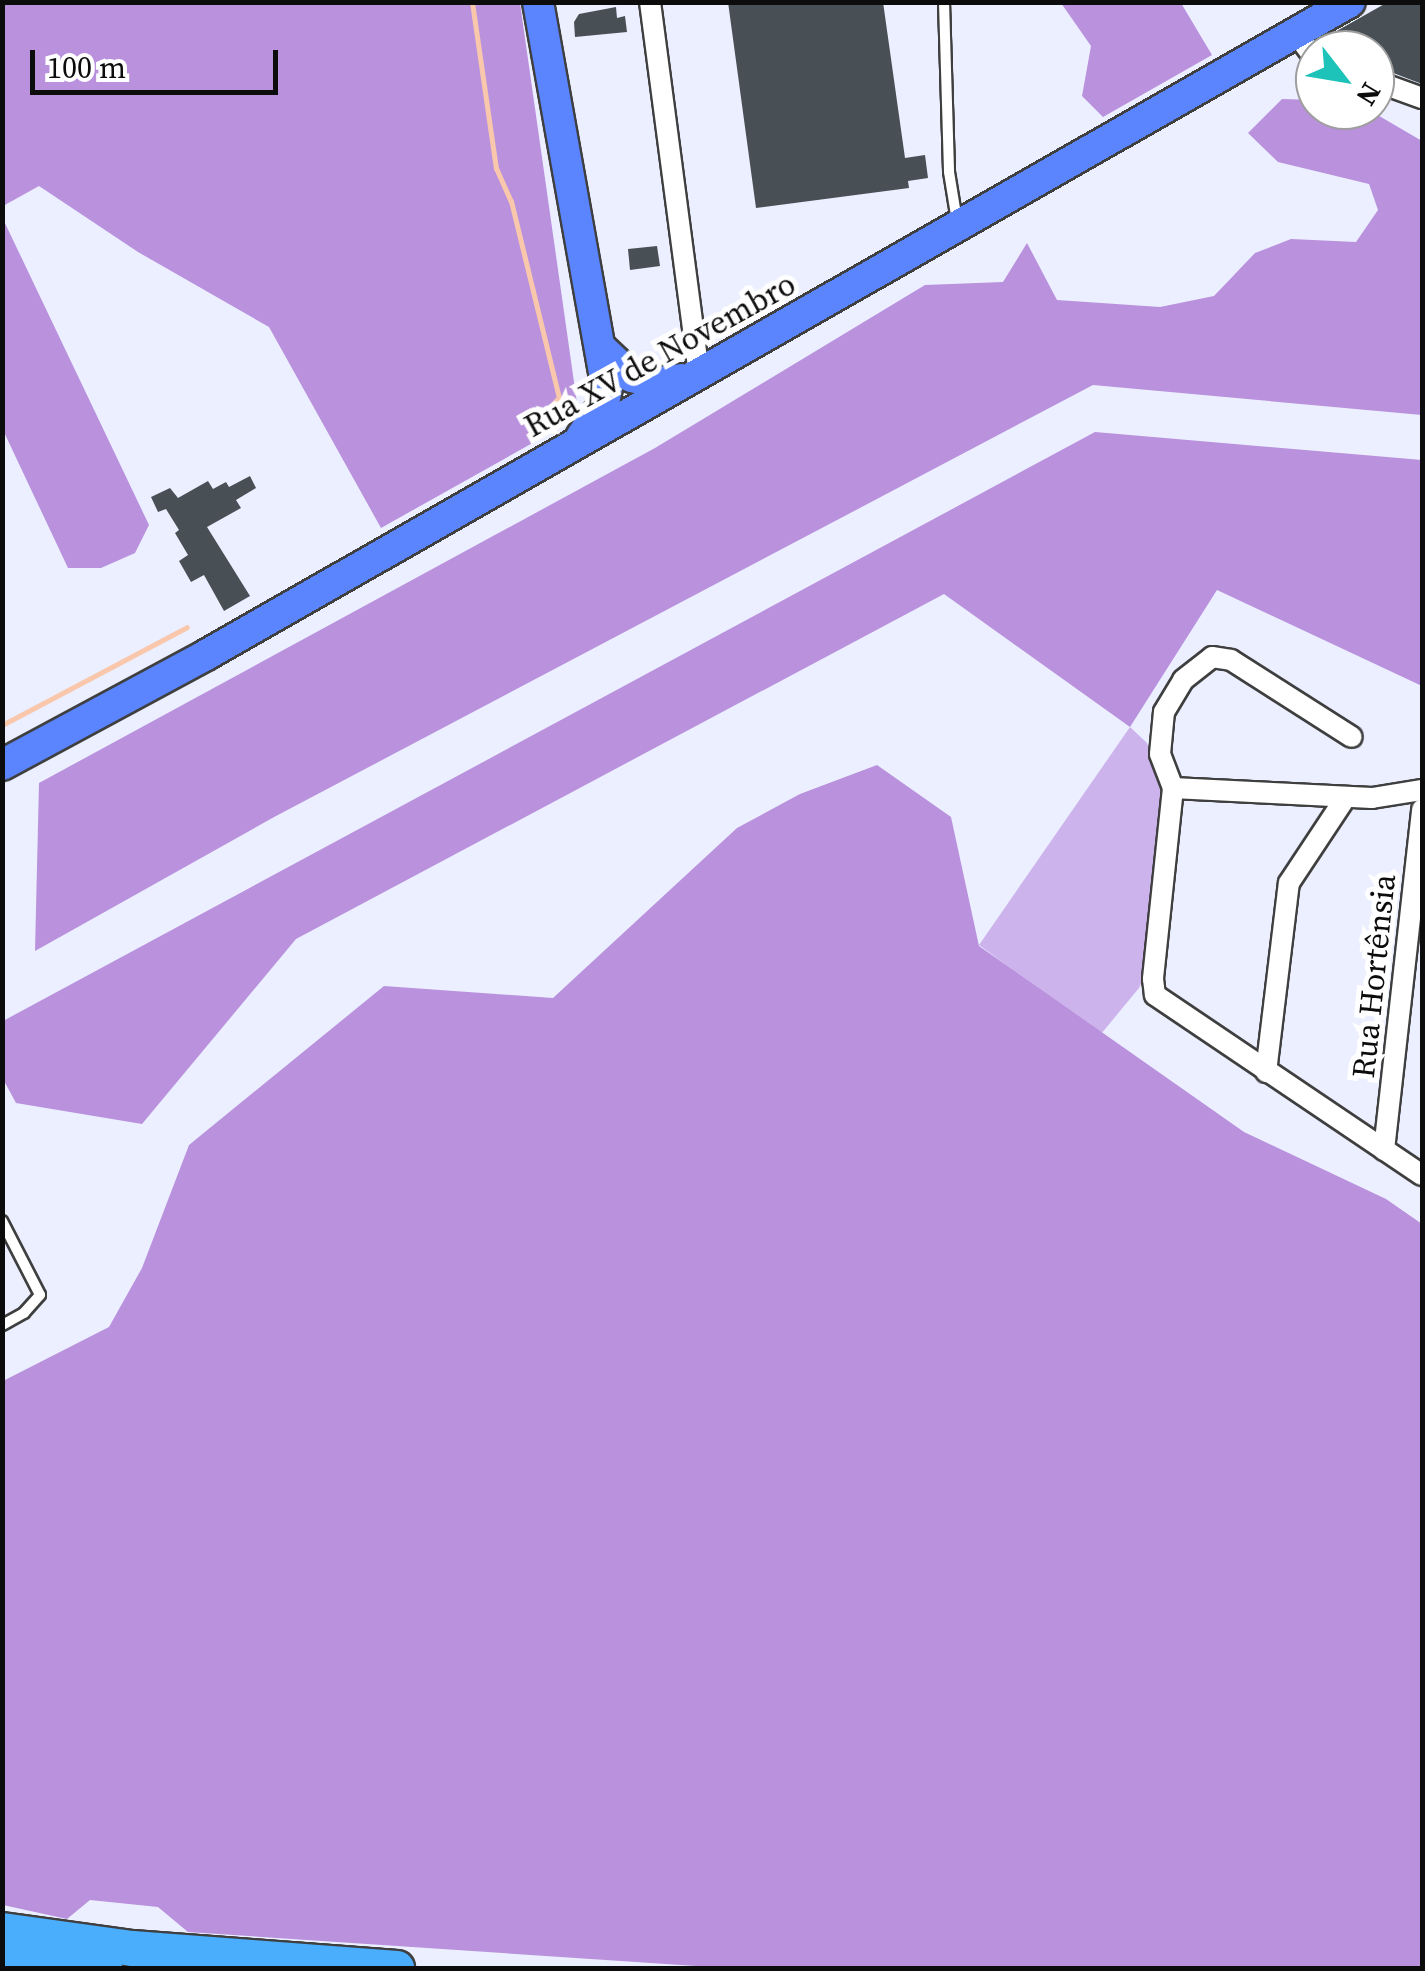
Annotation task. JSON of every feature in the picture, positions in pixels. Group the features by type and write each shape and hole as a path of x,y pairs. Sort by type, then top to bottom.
{"highway":[{"path":"2,1930 186,1953 396,1968"},
{"path":"2,1955 104,1968"}],"main road":[{"path":"538,2 607,388 604,404 576,443"},
{"name":"Rua XV de Novembro","path":"1303,30 1350,2"},
{"name":"Rua XV de Novembro","path":"2,766 1295,35"},
{"path":"600,346 614,364 642,380 676,381 699,374"}],"street":[{"path":"650,2 699,374"},
{"path":"1395,88 1422,98"},
{"path":"1352,737 1231,660 1212,657 1183,680 1164,712 1160,754 1172,788 1153,978 1155,995 1422,1175"},
{"path":"1172,788 1393,798 1422,790"},
{"path":"1266,1072 1289,882 1346,797"},
{"name":"Rua Hortênsia","path":"1384,1150 1422,810"}],"lane":[{"path":"944,2 949,172 958,226"},
{"path":"2,1221 40,1295 24,1313 2,1324"}],"shaded area":[{"path":"3,3 520,3 579,417 381,528 269,327 138,252 39,186 3,206"},
{"path":"1061,3 1181,3 1212,55 1103,117 1082,96 1091,46"},
{"path":"1282,99 1295,99 1295,130 1395,130 1395,125 1422,141 1422,415 1093,385 276,816 35,951 39,783 655,448 925,285 1003,282 1027,243 1057,300 1160,307 1214,296 1255,253 1291,239 1356,242 1378,210 1369,184 1278,162 1248,133"},
{"path":"3,219 149,525 135,553 101,568 68,568 3,430"},
{"path":"1095,432 1422,460 1422,686 1217,590 1130,727 944,594 296,939 142,1124 16,1103 3,1079 3,1021"},
{"path":"1130,727 1147,743 1164,799 1146,971 1139,988 1101,1034 979,945"},
{"path":"877,765 951,817 979,946 1244,1132 1386,1199 1422,1224 1422,1968 726,1968 188,1932 158,1907 90,1900 67,1919 3,1905 3,1381 109,1327 142,1268 189,1145 384,986 553,998 737,828 800,794"}],"building":[{"path":"728,2 883,2 905,158 925,155 928,178 908,181 909,188 756,208"},
{"path":"1388,2 1422,2 1422,84 1395,74 1395,30 1338,30"},
{"path":"616,7 617,18 625,16 627,32 575,37 574,22 579,14"},
{"path":"657,246 660,266 630,270 628,249"},
{"path":"250,476 256,488 236,500 241,508 207,527 250,596 224,611 204,575 191,582 179,561 188,555 175,533 179,530 166,509 158,512 151,497 170,488 178,498 208,481 213,489 226,482 229,487"}],"waterway":[{"path":"472,2 496,168 511,201 564,419"},
{"path":"537,423 556,400"},
{"path":"2,725 187,627"}]}
